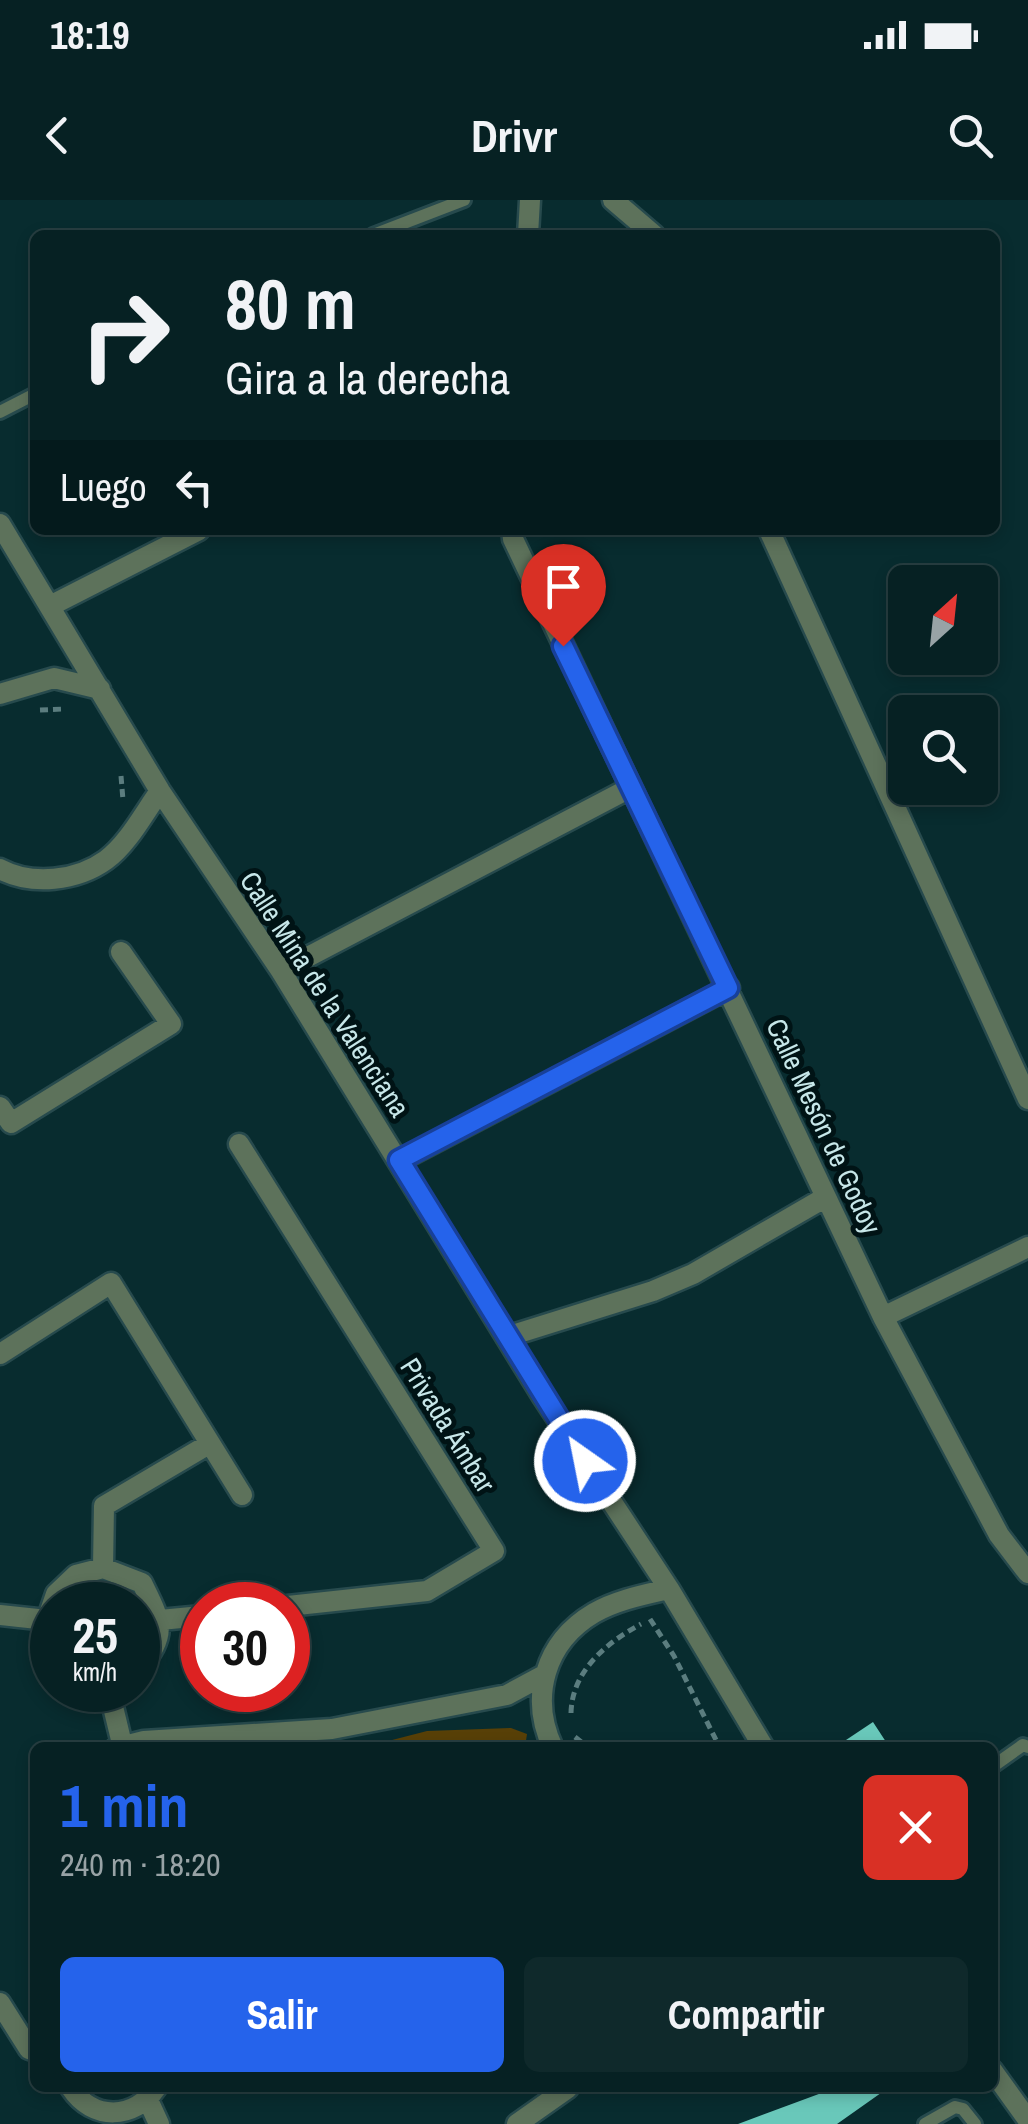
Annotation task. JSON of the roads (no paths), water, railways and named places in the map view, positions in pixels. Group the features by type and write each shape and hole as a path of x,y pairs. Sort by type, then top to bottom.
{"street":[{"path":"528,230 530,200"},
{"path":"614,200 648,230"},
{"name":"Calle Mina de la Valenciana","path":"0,524 160,790 281,971 760,1742"},
{"path":"50,606 189,535"},
{"name":"Calle Mesón de Godoy","path":"513,535 883,1317 999,1535 1028,1573"},
{"path":"771,535 1028,1099"},
{"path":"0,694 54,678 100,690"},
{"path":"281,971 630,788"},
{"path":"0,869 43,880 80,874 108,858 160,790"},
{"path":"0,1107 11,1124 171,1024 121,952"},
{"path":"399,1160 728,988"},
{"name":"Privada Ámbar","path":"239,1144 494,1551 427,1591 310,1604"},
{"path":"506,1337 653,1291 693,1274 826,1197"},
{"path":"883,1317 1028,1246"},
{"path":"0,1354 111,1283 242,1495"},
{"path":"103,1568 104,1506 209,1444"},
{"path":"69,1582 76,1575 103,1568 139,1582"},
{"path":"552,1742 541,1715 544,1676 558,1648 577,1625 596,1612 632,1597 668,1589"},
{"path":"0,1615 30,1618"},
{"path":"160,1620 180,1618"},
{"path":"169,1742 332,1729 507,1695 544,1676"},
{"path":"113,1712 118,1742"},
{"path":"0,2003 30,2049"},
{"path":"998,2078 1028,2120"},
{"path":"73,2092 87,2114 96,2110 129,2111 152,2094 159,2124"},
{"path":"518,2124 562,2092"}],"lane":[{"path":"387,230 464,200"},
{"path":"0,412 30,397"},
{"path":"998,1763 1023,1745 1028,1747"},
{"path":"925,2124 955,2107 964,2109 975,2124"}]}
